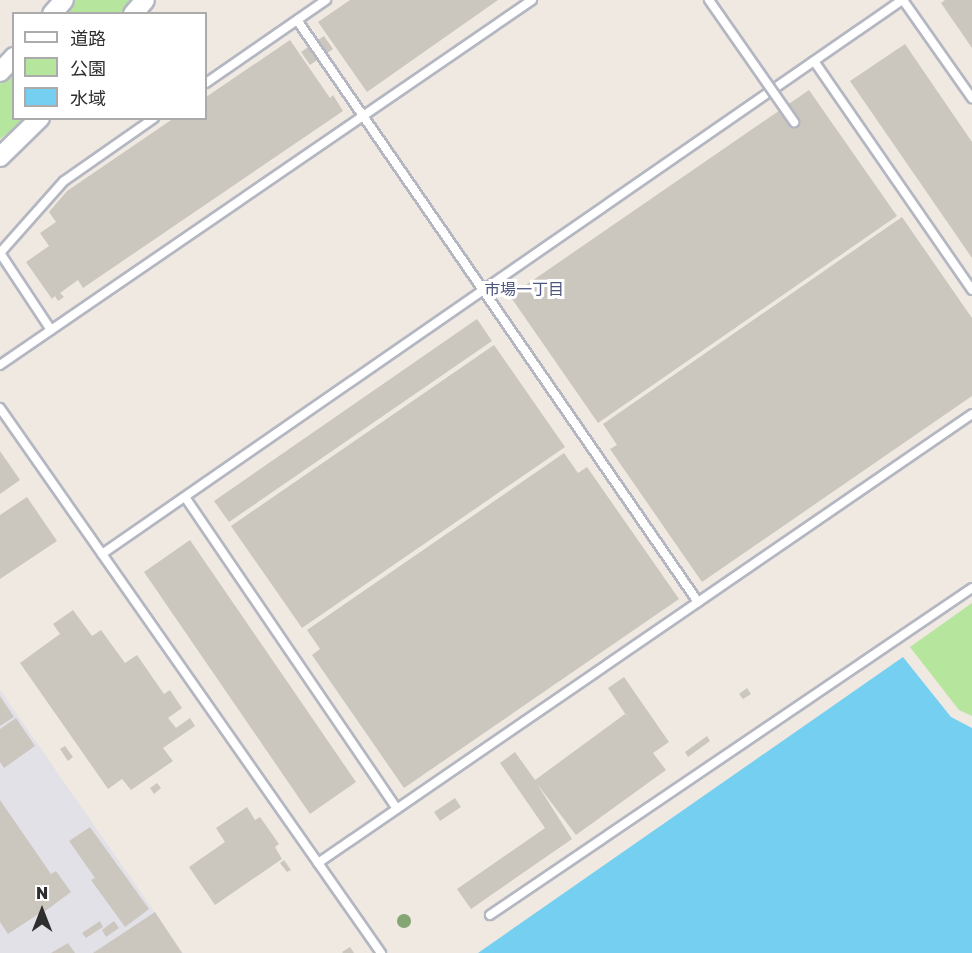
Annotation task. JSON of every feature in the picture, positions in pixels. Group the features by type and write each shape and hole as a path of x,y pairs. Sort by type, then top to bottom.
{"street":[{"path":"54,12 64,0"},
{"path":"135,12 145,0"},
{"path":"0,72 12,59"},
{"path":"0,157 38,120"}],"lane":[{"path":"207,82 327,0"},
{"path":"0,364 532,0"},
{"path":"709,0 794,122"},
{"path":"102,554 902,0 972,98"},
{"path":"297,20 698,602"},
{"path":"814,61 972,290"},
{"path":"51,330 0,253 64,181 151,120"},
{"path":"0,408 381,953"},
{"path":"318,863 972,414"},
{"path":"185,497 398,809"},
{"path":"490,915 972,588"}],"shaded area":[{"path":"0,690 183,953 0,953"}],"green space":[{"path":"75,0 133,0 122,12 65,12"},
{"path":"12,70 12,120 25,120 0,139 0,84"},
{"path":"972,603 972,716 959,710 910,647"}],"water":[{"path":"903,657 951,717 972,728 972,953 478,953"}],"building":[{"path":"350,0 498,0 367,92 318,22"},
{"path":"945,0 972,0 972,48 941,3"},
{"path":"324,36 333,49 310,65 301,52"},
{"path":"290,40 330,98 333,95 343,111 83,288 78,280 60,293 64,297 58,301 55,296 52,299 26,262 49,246 40,233 56,222 49,212 67,191 171,120 207,120 207,96"},
{"path":"905,44 972,142 972,258 850,81"},
{"path":"809,90 897,216 598,423 510,296"},
{"path":"902,217 972,318 972,396 702,582 610,449 617,445 603,424"},
{"path":"477,319 492,341 229,522 214,501"},
{"path":"494,345 565,447 302,628 231,526"},
{"path":"0,451 20,480 0,494"},
{"path":"564,453 578,473 587,467 679,599 404,788 312,655 320,649 307,630"},
{"path":"27,497 57,541 0,579 0,515"},
{"path":"190,540 356,782 310,814 144,572"},
{"path":"73,610 92,636 101,630 125,663 137,655 164,694 170,690 182,708 168,718 176,728 190,718 195,726 163,748 173,761 131,790 122,779 108,789 20,663 60,634 53,624"},
{"path":"624,677 669,742 653,753 666,770 576,835 537,784 572,839 471,909 457,889 545,828 500,763 515,752 535,780 625,714 632,724 608,688"},
{"path":"747,688 751,694 743,699 739,694"},
{"path":"0,696 14,717 0,726"},
{"path":"16,718 35,746 4,768 0,762 0,729"},
{"path":"707,736 710,741 688,757 685,752"},
{"path":"65,746 73,757 68,761 60,749"},
{"path":"157,783 161,788 154,794 150,788"},
{"path":"455,798 461,807 440,821 434,812"},
{"path":"0,800 51,874 56,871 71,892 8,934 0,922"},
{"path":"247,807 255,820 260,817 279,844 275,847 282,859 215,905 189,867 225,842 216,828"},
{"path":"90,827 149,909 125,927 91,880 95,878 69,841"},
{"path":"284,860 291,870 287,872 280,863"},
{"path":"155,912 182,953 93,953"},
{"path":"100,921 103,927 86,938 82,933"},
{"path":"114,921 119,928 106,937 102,930"},
{"path":"68,943 75,953 51,953"},
{"path":"350,947 354,953 342,952"}],"district":[{"name":"市場一丁目","path":"524,289"}]}
